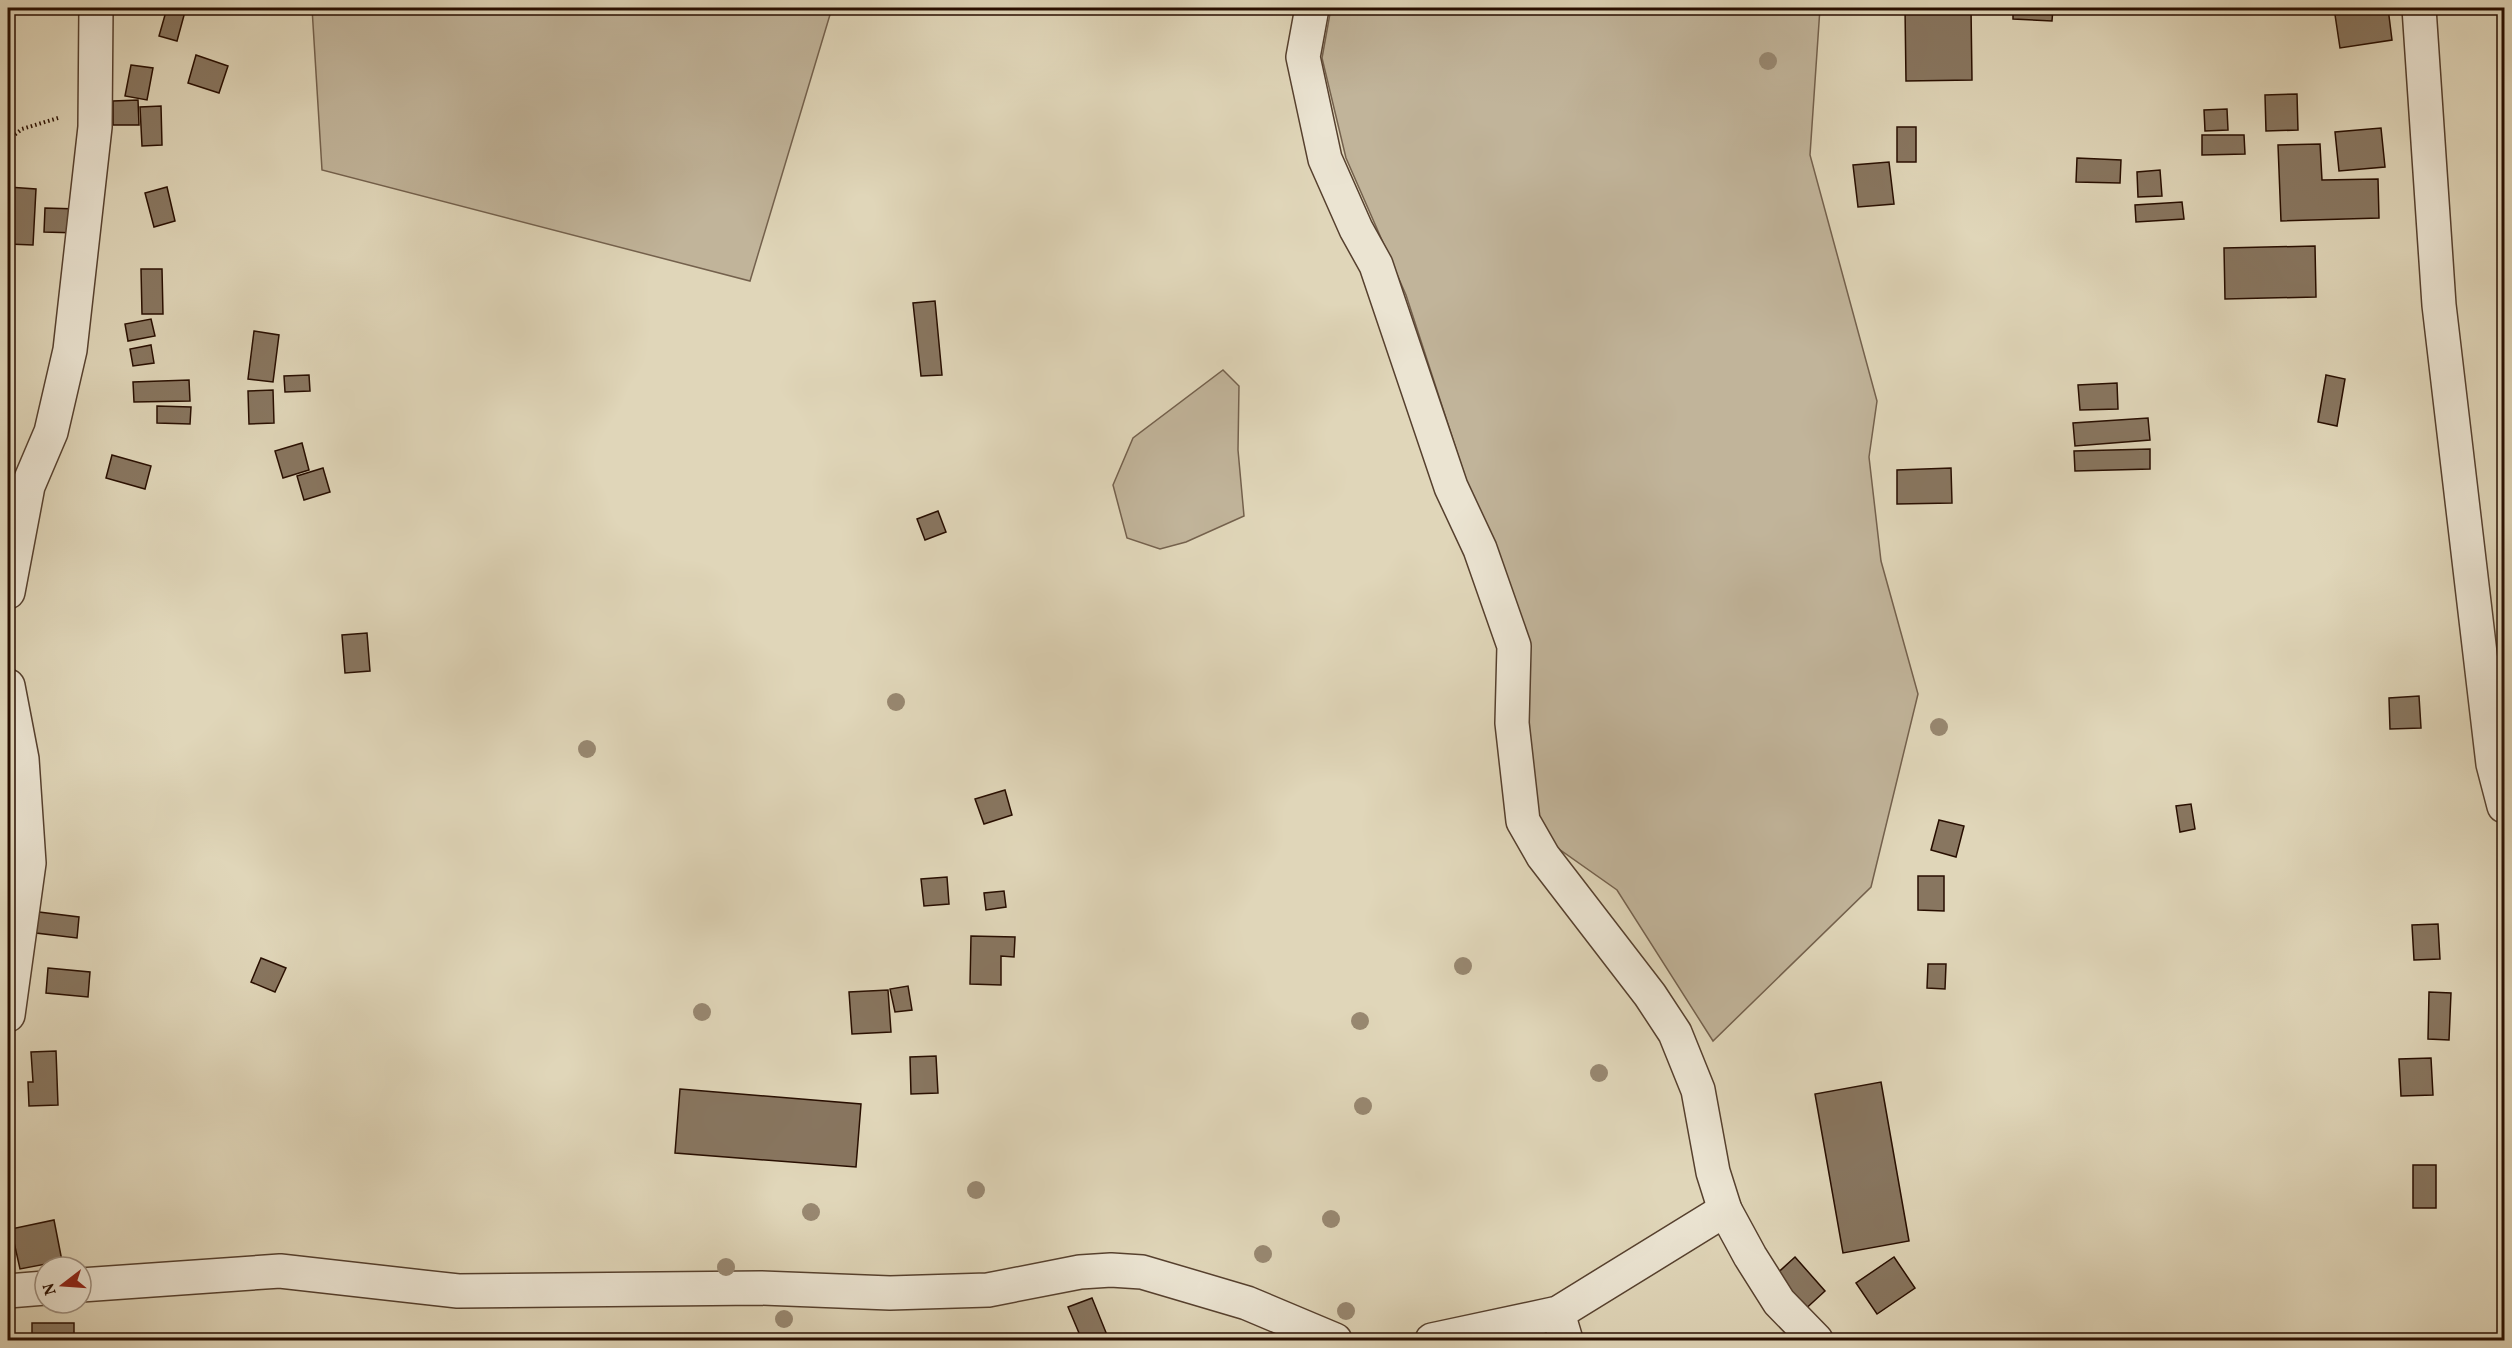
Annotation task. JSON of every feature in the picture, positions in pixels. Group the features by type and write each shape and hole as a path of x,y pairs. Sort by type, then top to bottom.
{"street":[{"path":"8,592 28,486 51,432 70,350 96,127 96,8"},
{"path":"1312,8 1303,57 1325,159 1356,229 1376,265 1451,487 1480,549 1514,646 1512,723 1524,820 1543,856 1650,995 1675,1033 1698,1090 1713,1172 1725,1210 1779,1302 1816,1341"},
{"path":"2419,8 2439,305 2493,764 2505,806"},
{"path":"8,686 22,759 29,863 8,1015"},
{"path":"1432,1341 1562,1327 1725,1210"},
{"path":"93,1284 280,1271 458,1291 761,1288 890,1293 988,1290 1080,1272 1111,1270 1142,1272 1247,1303 1335,1341"},
{"path":"8,1291 33,1289"}],"path":[{"path":"8,140 22,129 55,118 96,127"}],"shaded area":[{"path":"312,8 832,8 750,281 322,170"},
{"path":"1331,8 1820,8 1810,155 1877,401 1869,457 1881,561 1918,694 1871,887 1713,1041 1617,890 1542,837 1485,538 1406,295 1346,158 1322,58"},
{"path":"1223,370 1239,386 1238,450 1244,516 1186,542 1160,549 1127,538 1113,485 1133,438"}],"building":[{"path":"167,8 186,8 177,41 159,36"},
{"path":"1905,8 1971,8 1972,80 1906,81"},
{"path":"2013,8 2053,8 2052,21 2013,19"},
{"path":"2334,8 2388,8 2392,40 2340,48"},
{"path":"196,55 228,66 219,93 188,83"},
{"path":"131,65 153,68 147,100 125,96"},
{"path":"2297,94 2298,130 2266,131 2265,95"},
{"path":"138,100 139,125 113,125 113,101"},
{"path":"161,106 162,145 142,146 140,107"},
{"path":"2227,109 2228,130 2205,131 2204,110"},
{"path":"1897,127 1916,127 1916,162 1897,162"},
{"path":"2381,128 2385,167 2339,171 2335,132"},
{"path":"2202,135 2244,135 2245,154 2202,155"},
{"path":"2320,144 2322,180 2378,179 2379,218 2281,221 2278,145"},
{"path":"2077,158 2121,160 2120,183 2076,182"},
{"path":"1889,162 1894,204 1858,207 1853,165"},
{"path":"2160,170 2162,196 2138,197 2137,172"},
{"path":"8,187 36,189 33,245 8,244"},
{"path":"167,187 175,221 154,227 145,193"},
{"path":"2182,202 2184,219 2136,222 2135,205"},
{"path":"45,208 78,209 78,233 44,232"},
{"path":"2315,246 2316,297 2225,299 2224,248"},
{"path":"141,269 162,269 163,314 142,314"},
{"path":"935,301 942,375 921,376 913,303"},
{"path":"151,319 155,336 128,341 125,324"},
{"path":"254,331 279,335 273,382 248,379"},
{"path":"151,345 154,363 133,366 130,349"},
{"path":"309,375 310,391 285,392 284,376"},
{"path":"2326,375 2345,379 2337,426 2318,422"},
{"path":"189,380 190,401 134,402 133,382"},
{"path":"2117,383 2118,409 2080,410 2078,385"},
{"path":"273,390 274,423 249,424 248,391"},
{"path":"157,406 191,407 190,424 157,423"},
{"path":"2148,418 2150,440 2075,446 2073,423"},
{"path":"302,443 309,470 283,478 275,451"},
{"path":"2150,449 2150,469 2075,471 2074,451"},
{"path":"112,455 151,466 145,489 106,478"},
{"path":"323,468 330,492 304,500 297,476"},
{"path":"1951,468 1952,503 1897,504 1897,470"},
{"path":"938,511 946,532 925,540 917,519"},
{"path":"367,633 370,671 345,673 342,635"},
{"path":"2419,696 2421,728 2390,729 2389,698"},
{"path":"1005,790 1012,815 984,824 975,799"},
{"path":"2191,804 2195,829 2180,832 2176,806"},
{"path":"1939,820 1964,826 1956,857 1931,850"},
{"path":"1918,876 1944,876 1944,911 1918,910"},
{"path":"947,877 949,904 924,906 921,879"},
{"path":"1004,891 1006,907 986,910 984,893"},
{"path":"39,912 79,917 77,938 36,933"},
{"path":"2438,924 2440,959 2414,960 2412,925"},
{"path":"971,936 1015,937 1014,957 1001,956 1001,985 970,984"},
{"path":"261,958 286,968 275,992 251,982"},
{"path":"1928,964 1946,964 1945,989 1927,988"},
{"path":"48,968 90,972 88,997 46,993"},
{"path":"908,986 912,1010 895,1012 890,989"},
{"path":"888,990 891,1032 852,1034 849,992"},
{"path":"2429,992 2451,993 2449,1040 2428,1039"},
{"path":"56,1051 58,1105 29,1106 28,1082 33,1082 31,1052"},
{"path":"936,1056 938,1093 911,1094 910,1057"},
{"path":"2431,1058 2433,1095 2401,1096 2399,1059"},
{"path":"1881,1082 1909,1241 1843,1253 1815,1094"},
{"path":"680,1089 861,1104 856,1167 675,1153"},
{"path":"2413,1165 2436,1165 2436,1208 2413,1208"},
{"path":"54,1220 61,1255 33,1255 33,1267 20,1269 11,1229"},
{"path":"1795,1257 1825,1291 1800,1314 1770,1280"},
{"path":"1894,1257 1915,1288 1877,1314 1856,1283"},
{"path":"1092,1298 1107,1335 1094,1340 1082,1340 1068,1307"},
{"path":"32,1323 74,1323 74,1340 32,1340"}]}
